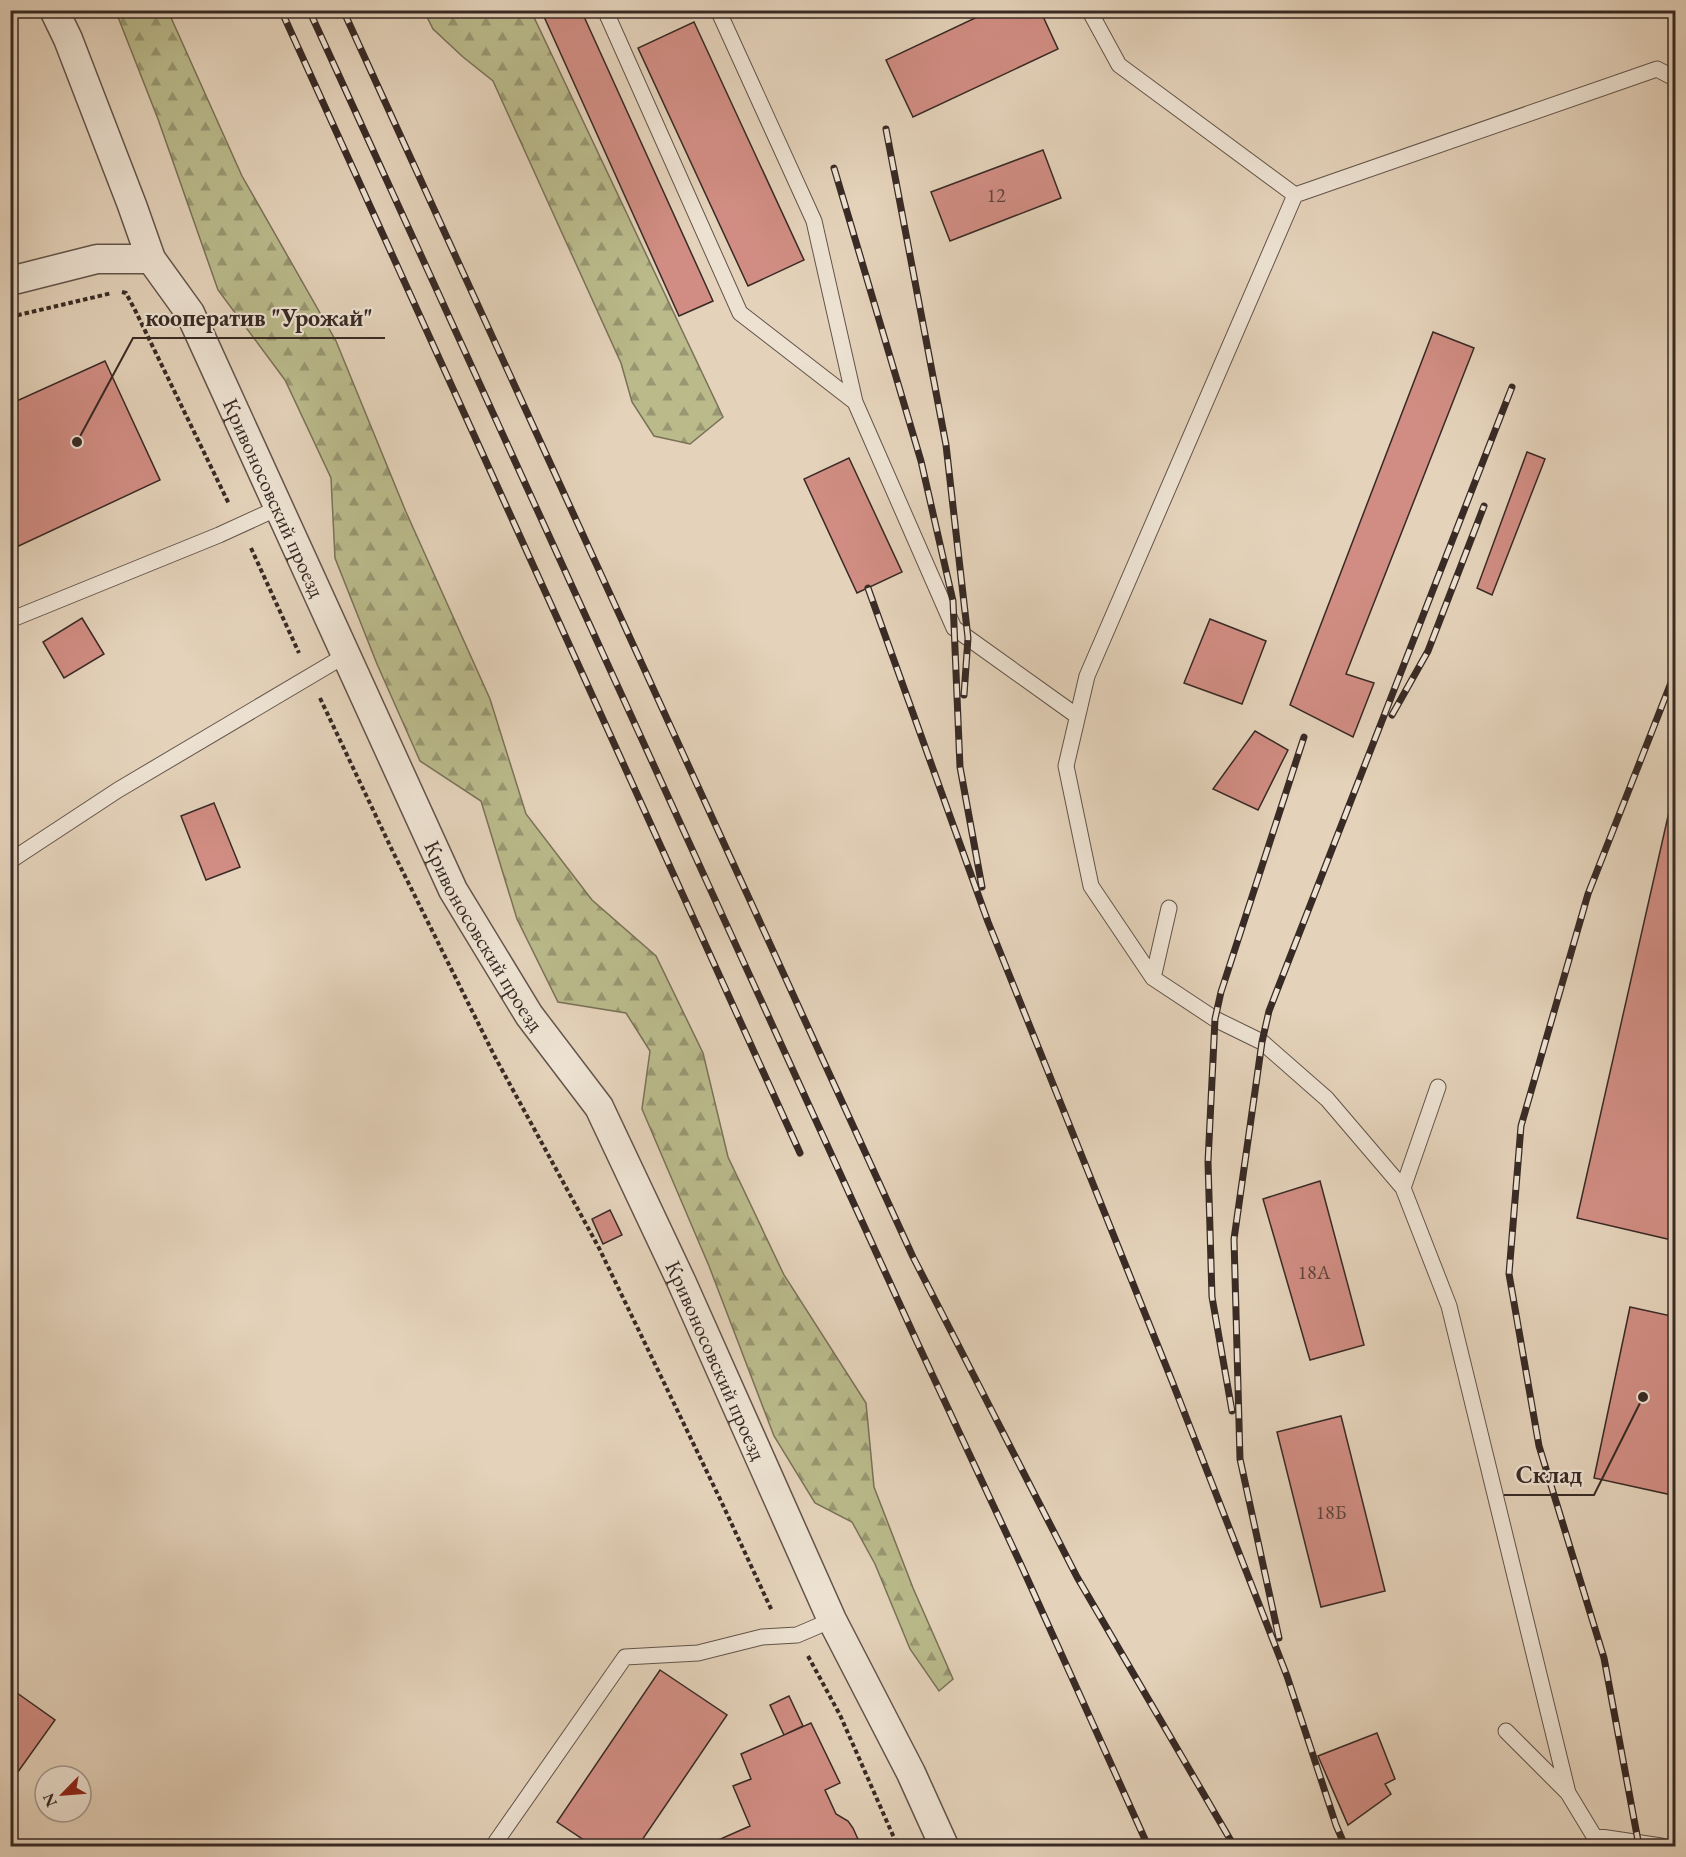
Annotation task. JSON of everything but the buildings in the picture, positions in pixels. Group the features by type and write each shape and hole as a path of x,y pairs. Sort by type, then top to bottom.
{"street":[{"name":"Кривоносовский проезд","path":"54,10 68,39 151,259 190,313 453,890 529,1015 599,1107 682,1283 832,1620 911,1773 944,1846"},
{"path":"10,281 97,259 151,259"}],"lane":[{"path":"605,10 740,313 855,402"},
{"path":"718,10 814,221 855,402 954,628 1077,716"},
{"path":"1089,10 1119,65 1295,195"},
{"path":"1568,1792 1449,1306 1403,1188 1327,1099 1262,1042 1215,1019 1153,978 1091,886 1066,766 1087,676 1295,195 1657,69 1676,80"},
{"path":"10,620 240,526 278,508"},
{"path":"10,861 118,790 346,655"},
{"path":"1153,978 1168,908"},
{"path":"1403,1188 1438,1088"},
{"path":"493,1846 625,1657 698,1653 762,1637 797,1635 832,1620"},
{"path":"1506,1731 1568,1792 1594,1836 1661,1846"}],"path":[{"path":"10,317 116,292 126,293 240,526 393,852 495,1057 599,1248 773,1614 797,1635 840,1715 897,1846"}],"green space":[{"path":"117,11 168,11 242,176 336,341 406,512 490,699 526,814 592,900 656,956 703,1053 728,1157 784,1275 866,1403 874,1487 913,1588 953,1679 939,1691 910,1649 875,1564 852,1522 815,1503 774,1436 709,1266 642,1109 650,1051 626,1013 558,1002 517,919 481,801 420,761 377,664 335,558 331,478 285,380 218,290"},
{"path":"424,11 531,11 723,417 690,444 654,436 632,402 621,363 493,81 433,29"}],"railway":[{"path":"281,10 800,1153"},
{"path":"309,10 1148,1846"},
{"path":"343,10 913,1257 1077,1577 1234,1846"},
{"path":"886,129 946,445 968,638 964,695"},
{"path":"834,168 921,461 953,601 960,767 982,887"},
{"path":"1279,1638 1240,1459 1234,1239 1262,1042 1269,1011 1512,387"},
{"path":"1392,715 1428,651 1484,506"},
{"path":"868,588 988,922 1172,1381 1287,1676 1345,1846"},
{"path":"1639,1846 1604,1658 1539,1446 1509,1274 1521,1126 1588,894 1676,670"},
{"path":"1232,1411 1212,1297 1208,1162 1215,1019 1221,992 1304,737"}],"place":[{"name":"кооператив \"Урожай\"","path":"77,442"},
{"name":"Склад","path":"1643,1397"}]}
